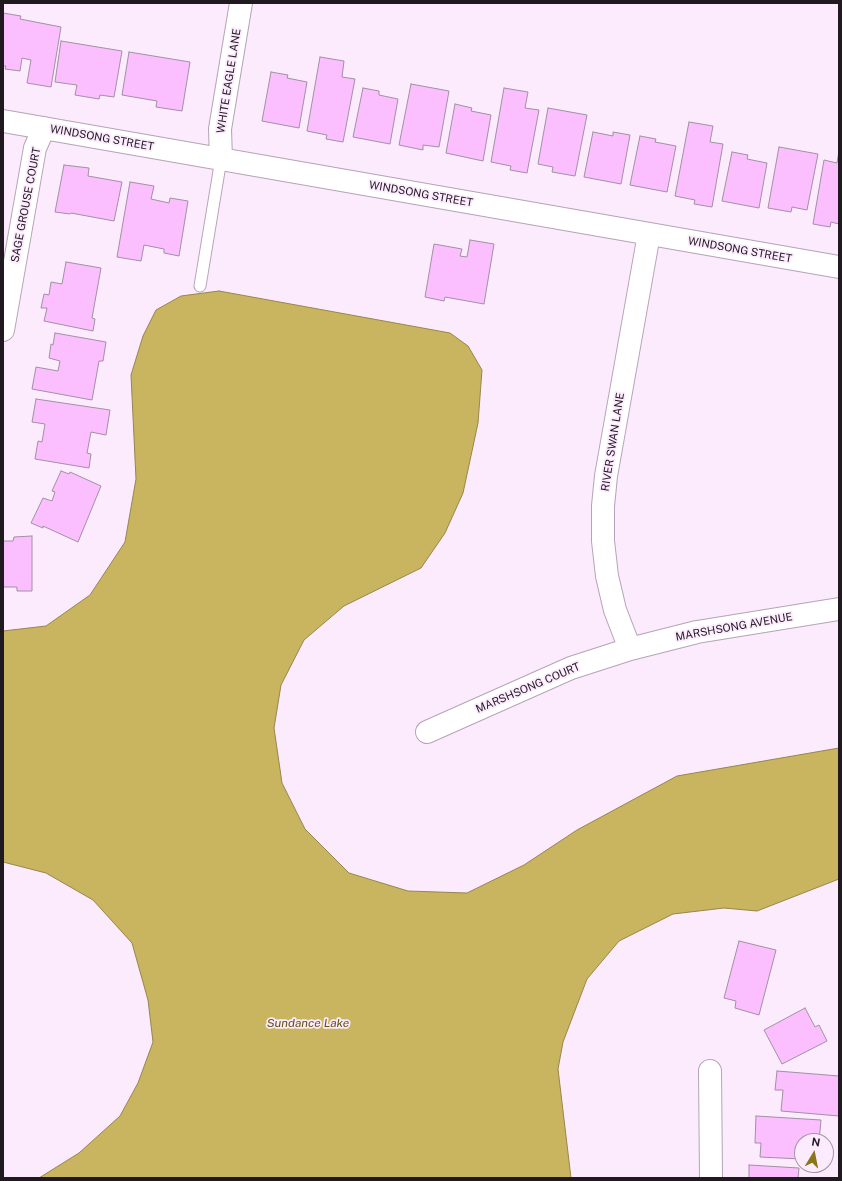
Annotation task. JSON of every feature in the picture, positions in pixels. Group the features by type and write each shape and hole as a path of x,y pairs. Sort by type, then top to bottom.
{"street":[{"name":"WHITE EAGLE LANE","path":"221,159 220,129 241,3"},
{"name":"WINDSONG STREET","path":"3,121 839,267"},
{"name":"SAGE GROUSE COURT","path":"3,330 35,148 44,128"},
{"name":"RIVER SWAN LANE","path":"630,649 615,610 607,576 603,541 603,506 606,476 649,234"},
{"name":"MARSHSONG AVENUE","path":"630,649 696,632 839,609"},
{"name":"MARSHSONG COURT","path":"428,732 571,668 630,649"},
{"path":"710,1071 710,1178"}],"lane":[{"path":"200,286 221,159"}],"water":[{"name":"Sundance Lake","path":"219,291 450,333 468,346 482,370 478,423 463,493 445,533 421,568 344,606 304,640 281,685 274,728 282,783 305,829 349,873 408,891 467,893 524,865 577,830 677,776 839,748 839,879 757,911 724,908 673,914 619,941 587,979 563,1042 558,1069 571,1178 39,1178 79,1153 120,1116 138,1083 153,1042 148,1000 132,943 93,900 46,873 3,862 3,631 46,626 90,595 125,542 136,479 131,375 143,336 156,310 181,296"}],"building":[{"path":"3,13 21,16 20,19 61,27 51,87 27,83 31,60 22,58 20,71 5,69 6,66 3,66"},
{"path":"61,41 122,51 114,97 100,95 99,99 75,95 77,85 55,82"},
{"path":"129,52 190,62 182,111 156,107 157,101 122,95"},
{"path":"320,57 344,61 342,77 355,79 343,142 326,139 327,135 307,131"},
{"path":"271,72 288,75 287,78 307,82 299,128 262,121"},
{"path":"411,84 449,91 439,147 423,145 423,150 399,145"},
{"path":"363,88 379,91 379,95 398,99 390,144 353,137"},
{"path":"504,88 528,92 525,108 539,110 527,173 510,170 511,166 491,162"},
{"path":"455,104 472,108 471,111 491,115 483,161 446,153"},
{"path":"548,108 587,115 575,176 552,172 553,167 538,164"},
{"path":"689,122 713,126 710,142 723,144 712,207 694,204 695,200 675,196"},
{"path":"593,132 613,136 613,132 630,135 621,184 584,177"},
{"path":"640,136 656,139 655,142 676,146 667,192 630,185"},
{"path":"779,147 818,154 807,210 792,207 791,212 768,208"},
{"path":"839,151 839,224 831,222 830,227 813,224 824,160 837,163"},
{"path":"732,152 748,155 747,159 767,163 759,208 722,201"},
{"path":"64,165 89,168 88,176 122,182 114,221 71,213 55,212"},
{"path":"130,182 154,186 151,199 169,203 170,198 188,201 179,256 164,253 164,249 144,245 141,261 117,257"},
{"path":"470,240 494,244 484,304 445,297 444,301 425,297 434,244 462,249 460,256 467,257"},
{"path":"66,262 101,268 92,318 95,319 93,331 44,321 47,308 41,308 44,294 49,295 51,282 62,284"},
{"path":"55,333 106,342 103,361 99,361 92,400 32,389 36,367 58,371 60,361 49,358 51,344 53,345"},
{"path":"36,399 110,410 106,435 91,432 87,453 91,454 89,468 35,459 38,441 42,442 45,424 32,422"},
{"path":"61,471 69,474 70,472 101,486 78,542 43,526 43,528 31,523 43,498 52,501 55,492 52,491"},
{"path":"32,536 32,591 17,591 17,587 3,587 3,541 13,541 14,537"},
{"path":"739,941 776,950 759,1015 735,1008 736,1001 724,998"},
{"path":"805,1008 815,1027 819,1025 827,1041 782,1064 764,1030"},
{"path":"777,1071 839,1076 839,1116 781,1111 783,1090 775,1090"},
{"path":"756,1116 821,1120 820,1133 794,1133 794,1159 760,1157 761,1143 755,1143"},
{"path":"749,1165 794,1168 794,1173 798,1173 798,1178 749,1178"}]}
